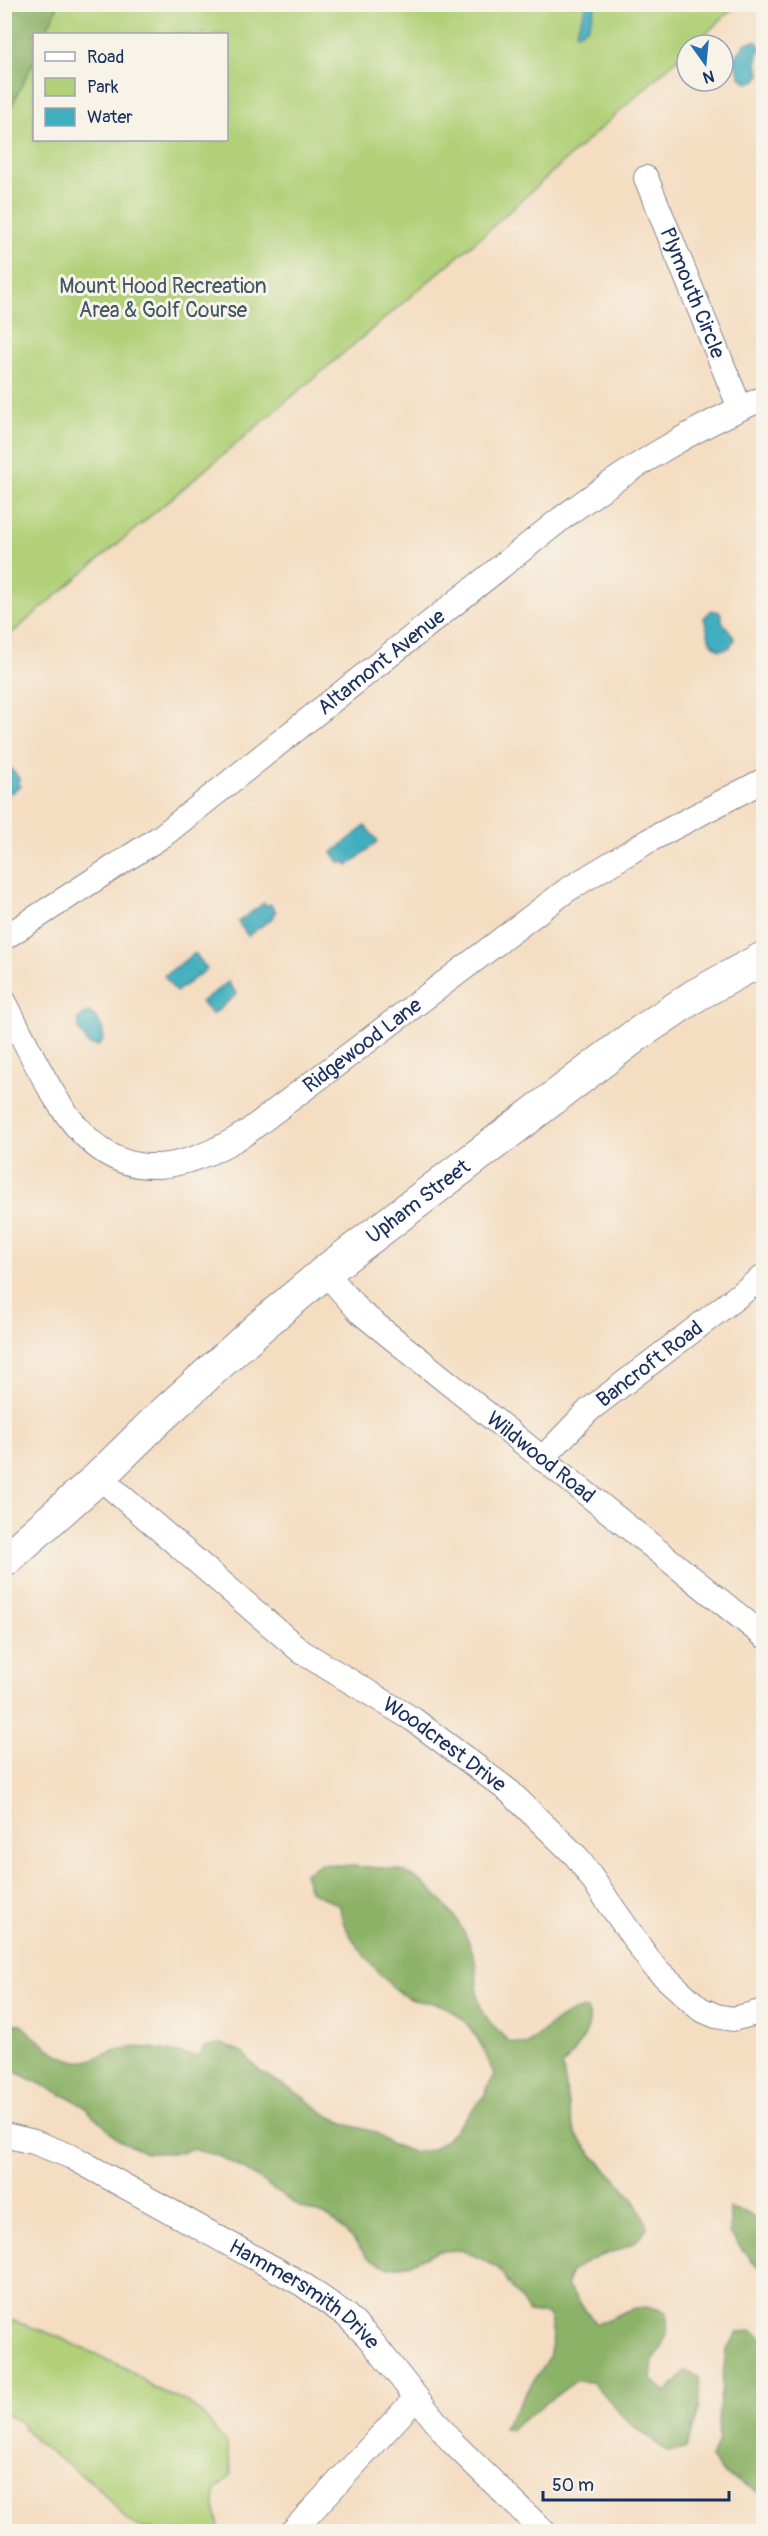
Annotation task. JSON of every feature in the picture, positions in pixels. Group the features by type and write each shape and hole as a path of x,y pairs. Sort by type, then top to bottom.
{"main road":[{"name":"Upham Street","path":"4,1561 99,1477 158,1419 263,1324 325,1272 635,1036 696,995 764,958"}],"street":[{"name":"Plymouth Circle","path":"646,178 740,408"},
{"name":"Altamont Avenue","path":"4,939 67,900 171,829 598,491 663,448 764,398"},
{"name":"Ridgewood Lane","path":"4,1001 57,1100 71,1122 93,1145 104,1153 129,1164 158,1166 186,1162 216,1150 246,1133 512,930 584,879 648,841 764,780"},
{"name":"Wildwood Road","path":"325,1272 360,1312 764,1636"},
{"name":"Bancroft Road","path":"542,1459 589,1410 764,1276"},
{"name":"Woodcrest Drive","path":"99,1477 302,1652 414,1720 510,1792 577,1857 654,1967 700,2009 716,2016 733,2019 764,2011"},
{"name":"Hammersmith Drive","path":"4,2135 34,2142 72,2157 302,2284 346,2316 391,2362 416,2398 471,2462 544,2532"},
{"path":"292,2532 416,2398"}],"green space":[{"path":"5,4 58,5 45,33 33,33 33,62 5,119"},
{"name":"Mount Hood Recreation Area & Golf Course","path":"5,5 737,5 706,33 675,33 675,61 482,236 5,639"},
{"path":"321,1864 397,1869 410,1875 434,1893 445,1904 469,1943 474,1956 478,1997 482,2010 509,2042 527,2045 571,2012 587,2009 589,2024 586,2032 562,2067 573,2128 595,2158 626,2189 642,2213 647,2227 643,2234 631,2244 591,2259 570,2273 567,2286 596,2324 638,2308 656,2308 667,2312 667,2331 661,2350 653,2361 651,2378 666,2393 686,2372 699,2377 700,2395 697,2413 686,2448 667,2451 628,2422 592,2382 576,2381 509,2430 503,2428 549,2358 553,2337 550,2318 546,2314 529,2312 499,2269 461,2250 438,2251 408,2265 387,2267 367,2257 353,2239 329,2217 300,2207 244,2169 218,2156 192,2149 176,2153 146,2153 119,2140 80,2103 11,2070 5,2062 5,2024 20,2024 59,2055 77,2061 86,2061 117,2050 131,2048 150,2048 199,2057 204,2047 222,2044 242,2052 259,2071 297,2093 327,2115 348,2125 375,2132 390,2144 414,2152 431,2150 447,2139 484,2096 494,2075 490,2064 479,2041 464,2021 445,2007 414,2000 396,1989 357,1945 345,1926 340,1906 310,1891 304,1873"},
{"path":"730,2208 745,2212 763,2224 763,2270 750,2259 730,2234"},
{"path":"5,2318 54,2335 127,2369 156,2389 188,2402 205,2417 226,2444 232,2474 215,2490 215,2510 220,2531 163,2531 140,2528 127,2520 97,2486 35,2441 21,2424 4,2412"},
{"path":"753,2331 763,2338 763,2380 752,2398 763,2413 763,2494 724,2474 711,2458 719,2439 718,2419 726,2350 738,2332"}],"water":[{"path":"499,4 492,9 475,13 449,10 433,5"},
{"path":"587,5 596,5 588,27 577,34 576,31"},
{"path":"755,41 760,47 757,64 760,75 757,80 748,83 740,77 735,62 735,58 746,43"},
{"path":"711,610 720,612 723,623 733,635 734,640 729,648 719,650 710,641 704,618"},
{"path":"4,761 20,779 17,782 20,786 11,793 8,790 5,792"},
{"path":"365,826 378,841 348,866 344,861 341,864 332,853"},
{"path":"264,903 266,906 270,904 276,912 272,914 274,917 248,936 238,922"},
{"path":"195,953 207,969 176,992 164,976"},
{"path":"228,982 237,994 211,1014 201,1002"},
{"path":"88,1012 102,1027 103,1037 98,1046 89,1045 79,1030 78,1019"}]}
